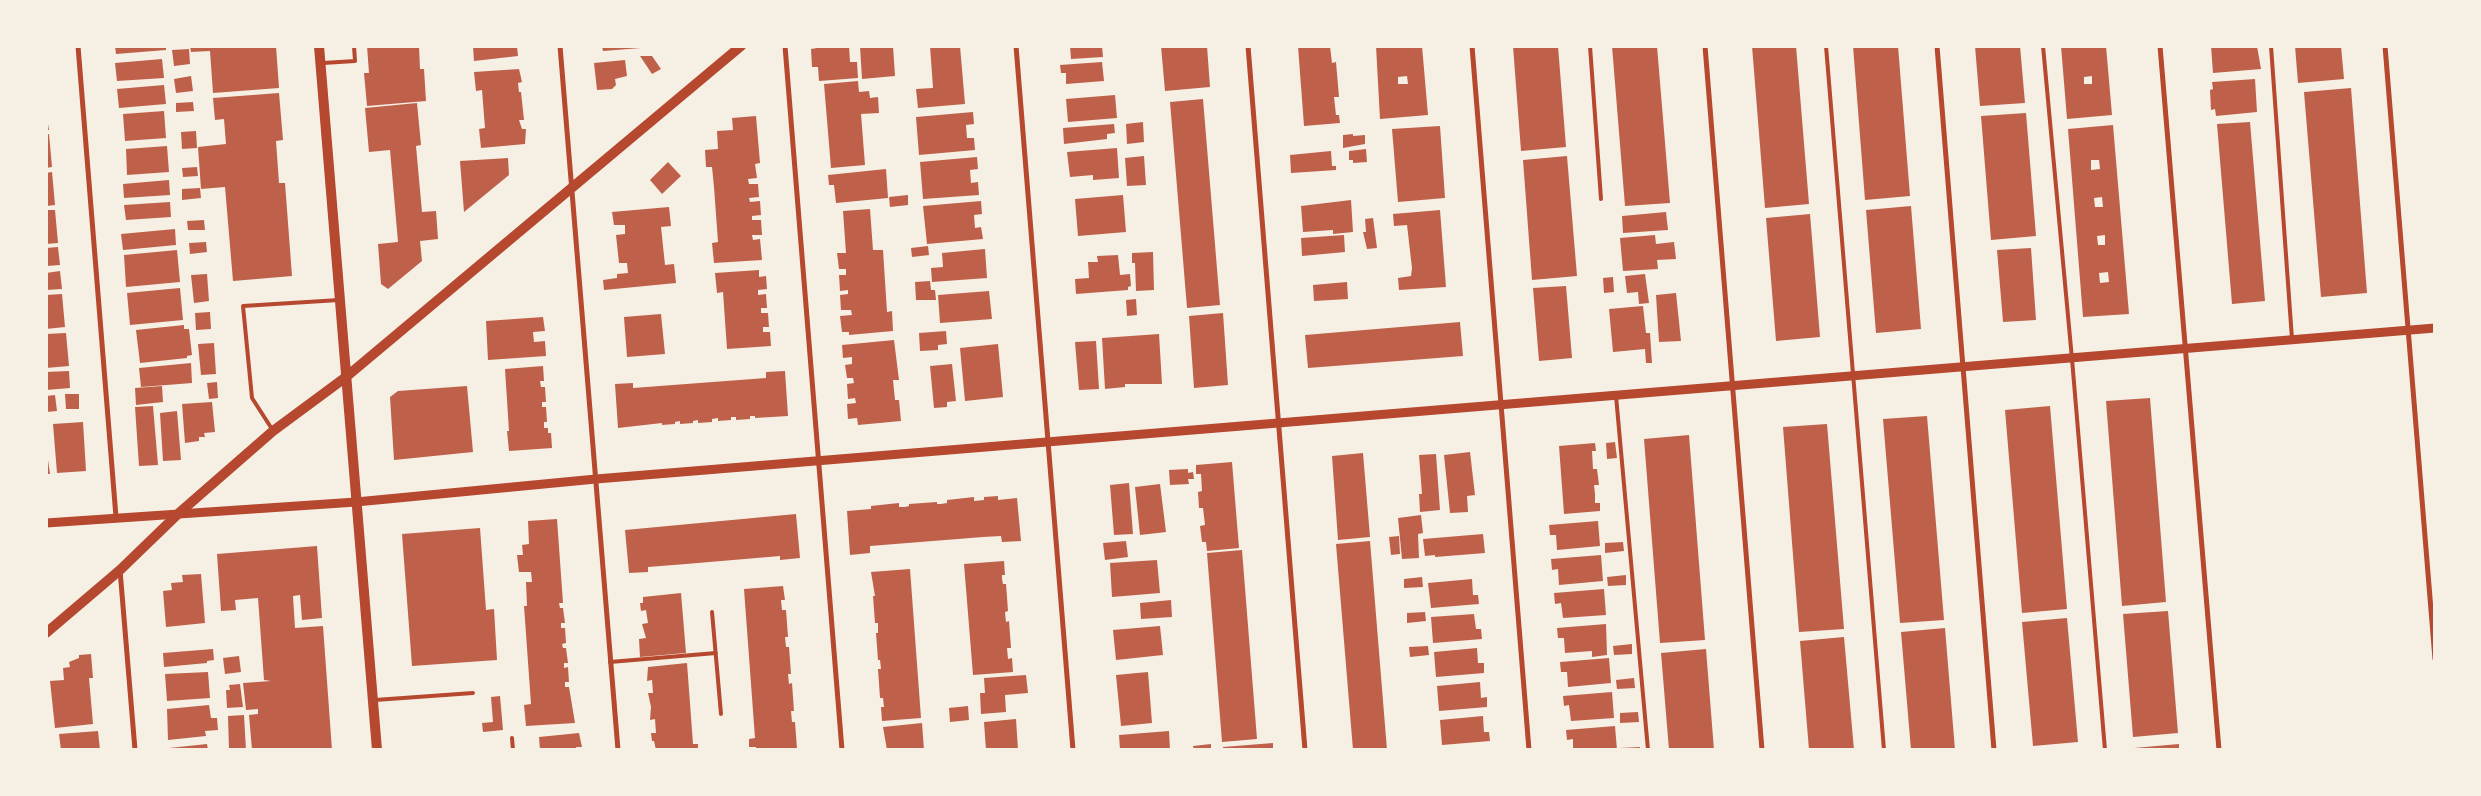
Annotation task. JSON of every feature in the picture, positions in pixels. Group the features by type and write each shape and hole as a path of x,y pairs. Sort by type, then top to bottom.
{"main road":[{"path":"319,46 377,750"},
{"path":"46,633 120,570 179,513 273,431 346,377 572,190 741,46"}],"street":[{"path":"78,46 116,518"},
{"path":"560,46 618,750"},
{"path":"785,46 842,750"},
{"path":"1016,46 1073,750"},
{"path":"1248,46 1305,750"},
{"path":"1472,46 1529,750"},
{"path":"1704,46 1762,750"},
{"path":"1936,46 1994,750"},
{"path":"2160,46 2219,750"},
{"path":"2385,46 2435,660"},
{"path":"46,523 356,502 596,479 2435,328"},
{"path":"120,570 135,750"}],"lane":[{"path":"320,64 355,61 354,46"},
{"path":"1590,46 1601,199"},
{"path":"1826,46 1884,750"},
{"path":"2043,46 2105,750"},
{"path":"2271,46 2292,341"},
{"path":"273,431 252,398 243,306 340,300"},
{"path":"1616,396 1648,750"},
{"path":"712,612 721,714"},
{"path":"610,662 716,652"},
{"path":"372,700 473,693"},
{"path":"512,738 513,750"}],"building":[{"path":"115,46 166,46 166,50 116,54"},
{"path":"190,46 276,46 279,88 213,93 210,51 191,52"},
{"path":"367,46 419,46 420,69 424,69 426,101 367,106 364,73 369,73"},
{"path":"473,46 517,46 518,56 474,61"},
{"path":"602,46 641,46 641,48 603,51"},
{"path":"817,46 849,46 850,62 857,62 858,78 819,81 818,67 812,67 811,49 817,48"},
{"path":"860,46 893,46 895,76 862,79"},
{"path":"930,46 960,46 965,104 918,108 916,89 933,88"},
{"path":"1070,46 1102,46 1103,57 1071,59"},
{"path":"1161,46 1207,46 1210,87 1165,91"},
{"path":"1298,46 1330,46 1332,63 1336,62 1339,97 1334,97 1336,115 1339,115 1340,123 1304,126"},
{"path":"1376,46 1422,46 1428,115 1380,119","holes":["1407,76 1408,84 1398,84 1398,77"]},
{"path":"1513,46 1558,46 1566,147 1521,151"},
{"path":"1612,46 1657,46 1670,203 1625,206"},
{"path":"1752,46 1796,46 1809,204 1765,208"},
{"path":"1853,46 1898,46 1910,196 1865,200"},
{"path":"1975,46 2020,46 2025,103 1980,106"},
{"path":"2061,46 2106,46 2112,115 2067,119","holes":["2092,76 2092,84 2084,84 2084,77"]},
{"path":"2211,46 2257,46 2261,69 2213,73"},
{"path":"2295,46 2315,46 2315,48 2341,46 2344,79 2298,83"},
{"path":"189,49 190,64 174,66 172,50"},
{"path":"640,56 652,56 661,69 652,74"},
{"path":"162,59 164,78 117,81 115,63"},
{"path":"625,60 627,76 615,79 616,85 612,89 597,90 594,63"},
{"path":"1102,62 1104,81 1066,84 1066,73 1061,73 1060,65"},
{"path":"519,69 522,82 518,83 519,92 521,92 524,120 519,120 522,129 526,129 525,144 481,148 479,129 485,128 482,90 476,91 474,72"},
{"path":"191,76 193,91 176,93 174,79"},
{"path":"2255,79 2257,112 2216,116 2215,109 2211,110 2210,90 2213,89 2212,82"},
{"path":"858,81 859,92 869,91 870,98 878,97 879,113 861,114 865,165 831,168 824,84"},
{"path":"164,85 166,104 119,108 117,89"},
{"path":"2351,88 2367,293 2321,297 2304,92"},
{"path":"279,93 283,140 276,141 279,183 285,183 292,276 233,281 225,187 201,189 198,147 226,144 224,119 215,120 213,98"},
{"path":"1115,95 1117,118 1068,122 1066,99"},
{"path":"1203,99 1220,305 1187,308 1170,102"},
{"path":"193,102 194,111 176,112 176,103"},
{"path":"417,103 421,145 416,146 422,212 436,211 438,239 420,241 422,261 388,289 381,284 378,244 398,242 390,150 369,152 365,108"},
{"path":"164,111 166,138 125,141 123,114"},
{"path":"46,112 49,130 46,130"},
{"path":"973,112 974,124 966,125 967,138 974,138 975,150 919,155 916,117"},
{"path":"2026,113 2036,236 1991,240 1981,116"},
{"path":"756,116 760,163 755,164 757,178 748,179 749,184 758,184 759,197 749,198 750,202 760,201 761,215 752,216 752,220 761,220 762,235 752,235 753,240 760,239 762,260 714,263 712,243 718,242 714,187 712,167 706,167 705,150 718,149 717,131 733,130 732,118"},
{"path":"1143,122 1144,142 1127,144 1126,124"},
{"path":"2250,122 2265,301 2232,304 2217,124"},
{"path":"1114,124 1115,133 1107,134 1107,139 1064,144 1063,128"},
{"path":"2113,125 2129,314 2083,317 2068,129","holes":["2091,160 2099,160 2100,169 2091,170","2102,197 2103,207 2095,207 2094,198","2105,235 2105,245 2098,245 2097,236","2108,272 2109,282 2100,283 2099,273"]},
{"path":"1440,126 1445,198 1398,202 1392,129"},
{"path":"196,131 197,148 182,149 181,132"},
{"path":"49,134 52,167 46,168 46,135"},
{"path":"1353,134 1353,136 1365,135 1365,144 1343,148 1343,135"},
{"path":"167,146 169,172 127,175 126,149"},
{"path":"1117,148 1119,178 1093,180 1093,175 1070,177 1067,152"},
{"path":"1366,149 1367,162 1353,163 1353,160 1349,160 1349,151"},
{"path":"1331,151 1332,166 1336,166 1336,170 1291,173 1290,155"},
{"path":"1144,156 1146,185 1127,186 1125,158"},
{"path":"1567,156 1577,276 1532,280 1523,160"},
{"path":"977,157 978,169 970,170 971,183 978,182 979,195 923,199 920,162"},
{"path":"508,158 509,175 464,212 460,161"},
{"path":"668,162 681,176 662,194 650,180"},
{"path":"197,167 198,176 183,177 182,168"},
{"path":"886,169 888,198 836,203 834,185 829,185 828,175"},
{"path":"52,172 55,205 46,206 46,173"},
{"path":"169,180 170,195 124,198 123,184"},
{"path":"200,188 201,198 182,200 182,189"},
{"path":"908,195 908,205 890,207 889,197"},
{"path":"1123,195 1126,232 1078,236 1075,199"},
{"path":"1351,200 1353,232 1333,234 1333,230 1303,232 1301,206"},
{"path":"981,201 982,214 974,215 975,228 981,227 983,239 927,244 923,206"},
{"path":"170,202 171,217 126,220 124,205"},
{"path":"1911,206 1921,329 1876,333 1866,210"},
{"path":"669,207 671,226 661,227 665,265 674,264 676,283 604,290 603,280 617,278 617,274 628,273 627,263 619,263 616,235 625,234 625,225 614,225 612,212"},
{"path":"870,209 873,250 883,250 887,312 892,311 893,331 849,335 849,332 842,332 840,316 852,315 851,310 841,310 840,295 848,294 848,290 840,291 839,275 846,275 846,269 839,269 837,253 846,253 843,211"},
{"path":"46,210 55,210 58,243 46,244"},
{"path":"1440,210 1446,287 1399,290 1398,278 1411,276 1412,268 1407,225 1394,226 1393,214"},
{"path":"1666,212 1668,230 1623,233 1622,216"},
{"path":"1810,214 1820,337 1776,341 1766,218"},
{"path":"1373,218 1377,248 1367,249 1363,232 1366,232 1365,219"},
{"path":"204,220 205,230 188,230 187,221"},
{"path":"175,229 176,245 123,250 121,234"},
{"path":"1344,235 1345,252 1302,256 1301,238"},
{"path":"1655,235 1656,244 1674,242 1676,259 1657,260 1658,269 1623,271 1620,238"},
{"path":"206,242 207,252 190,254 189,243"},
{"path":"928,246 929,255 912,257 911,248"},
{"path":"58,247 60,265 46,266 46,248"},
{"path":"2031,248 2036,320 2003,322 1997,250"},
{"path":"985,249 987,278 932,282 931,268 943,267 942,253"},
{"path":"177,250 180,282 126,287 124,255"},
{"path":"1153,252 1154,290 1136,291 1135,263 1132,263 1132,253"},
{"path":"1118,255 1120,275 1130,274 1131,286 1128,287 1128,290 1076,294 1075,279 1089,278 1088,262 1098,262 1097,256"},
{"path":"759,270 759,277 766,276 767,289 758,290 758,295 766,294 767,308 761,308 761,313 768,313 769,327 763,327 763,332 770,332 771,346 727,349 723,292 717,293 715,273"},
{"path":"60,271 62,289 46,290 46,273"},
{"path":"207,274 209,301 194,303 191,275"},
{"path":"1645,274 1649,303 1639,304 1638,292 1627,293 1625,276"},
{"path":"1613,277 1614,292 1604,293 1603,278"},
{"path":"930,281 931,290 935,290 936,300 916,300 915,282"},
{"path":"1347,282 1348,299 1314,301 1313,285"},
{"path":"1566,286 1572,358 1539,361 1533,288"},
{"path":"180,288 183,320 130,325 127,293"},
{"path":"989,291 992,319 940,323 938,295"},
{"path":"1676,293 1681,341 1659,342 1656,295"},
{"path":"62,294 65,327 46,329 46,295"},
{"path":"1136,299 1137,315 1127,316 1126,300"},
{"path":"1643,306 1646,333 1650,333 1652,363 1646,363 1645,349 1613,352 1609,309"},
{"path":"210,312 211,329 196,330 195,313"},
{"path":"1223,313 1228,385 1194,388 1189,316"},
{"path":"661,314 665,354 627,357 624,317"},
{"path":"543,317 545,331 533,332 534,342 545,341 546,356 488,360 486,321"},
{"path":"1460,322 1463,356 1308,368 1305,335"},
{"path":"184,325 184,329 189,329 192,355 187,356 187,358 140,363 136,330"},
{"path":"946,331 947,344 938,345 938,350 920,351 919,333"},
{"path":"66,333 69,366 46,368 46,334"},
{"path":"1159,334 1162,384 1125,384 1125,387 1105,389 1102,338"},
{"path":"894,340 899,380 893,380 895,400 899,400 901,421 858,425 857,418 848,419 847,404 856,403 855,398 848,399 847,384 854,383 853,378 847,378 845,365 852,364 852,357 843,358 842,345"},
{"path":"1096,341 1099,389 1079,390 1075,342"},
{"path":"214,343 216,374 201,375 198,344"},
{"path":"998,344 1003,397 965,401 960,348"},
{"path":"191,363 192,383 141,387 139,368"},
{"path":"952,364 956,401 947,402 947,407 934,408 930,366"},
{"path":"543,366 544,381 540,381 541,387 545,387 546,402 542,402 542,407 546,407 547,422 544,422 544,428 548,428 548,433 551,433 552,448 509,451 505,369"},
{"path":"69,371 70,388 46,390 46,372"},
{"path":"785,371 788,416 755,418 755,416 750,416 750,419 736,420 736,417 731,417 731,420 718,421 718,418 712,419 712,422 698,423 698,420 693,421 693,423 680,424 680,421 675,422 675,424 662,425 662,423 618,428 615,384 633,383 633,388 766,378 766,372"},
{"path":"217,382 218,398 209,399 207,383"},
{"path":"162,386 163,402 136,405 135,388"},
{"path":"467,386 473,452 394,460 390,397 398,391"},
{"path":"65,394 79,394 79,409 66,409"},
{"path":"55,395 57,411 46,412 46,396"},
{"path":"2150,398 2166,602 2122,606 2106,401"},
{"path":"212,402 215,432 204,433 205,437 199,437 199,441 185,443 182,404"},
{"path":"153,406 158,465 139,466 135,407"},
{"path":"2050,406 2067,609 2022,613 2005,410"},
{"path":"177,411 181,460 163,461 160,413"},
{"path":"1927,416 1944,620 1900,623 1883,419"},
{"path":"83,422 86,471 57,473 53,424"},
{"path":"1827,424 1844,629 1799,632 1783,427"},
{"path":"1689,435 1705,640 1660,643 1644,439"},
{"path":"1615,442 1617,458 1607,459 1606,443"},
{"path":"1595,443 1596,451 1592,451 1593,469 1597,469 1599,485 1594,485 1595,503 1600,503 1600,511 1564,514 1559,446"},
{"path":"46,446 50,474 46,474"},
{"path":"1470,452 1475,495 1467,496 1468,512 1450,513 1444,455"},
{"path":"1363,453 1370,537 1338,540 1332,456"},
{"path":"1436,454 1440,510 1420,512 1419,494 1422,494 1419,455"},
{"path":"1232,462 1239,548 1207,551 1206,542 1202,542 1200,526 1205,525 1203,508 1199,508 1198,492 1202,491 1201,474 1196,474 1196,465"},
{"path":"1188,469 1188,473 1193,472 1194,479 1188,479 1189,484 1170,485 1169,470"},
{"path":"1129,483 1133,534 1114,535 1110,485"},
{"path":"1160,484 1166,532 1140,535 1135,487"},
{"path":"998,496 998,500 1017,498 1021,541 1002,542 1001,536 870,546 870,553 850,555 847,511 871,509 871,506 899,503 899,507 905,507 909,506 909,504 937,502 937,504 941,504 947,503 947,500 974,497 974,501 984,500 984,497"},
{"path":"796,514 800,558 780,560 780,556 648,567 648,572 629,573 625,530"},
{"path":"1421,515 1423,533 1418,534 1419,558 1402,559 1398,518"},
{"path":"557,519 563,603 559,603 560,608 563,608 565,623 561,623 561,628 565,628 566,643 562,644 563,648 566,648 568,663 564,663 564,668 568,667 569,682 565,682 565,687 569,687 575,723 526,726 524,705 531,704 524,606 527,606 526,582 532,582 531,572 519,572 517,555 523,555 522,545 529,544 528,521"},
{"path":"1598,521 1600,546 1557,550 1556,535 1550,535 1549,525"},
{"path":"480,528 486,610 494,609 497,660 412,666 402,534"},
{"path":"1483,534 1485,553 1425,556 1423,539"},
{"path":"1399,536 1400,554 1391,555 1389,537"},
{"path":"1126,541 1128,557 1105,560 1103,543"},
{"path":"1370,541 1387,750 1353,750 1336,544"},
{"path":"1623,542 1624,551 1605,553 1605,543"},
{"path":"317,546 322,618 302,620 300,595 293,596 295,628 323,626 332,750 252,750 249,715 258,714 258,709 246,710 243,683 271,681 264,680 258,598 235,600 236,610 221,611 217,554"},
{"path":"1242,550 1257,739 1222,742 1207,553"},
{"path":"1601,555 1603,581 1559,585 1558,569 1552,570 1551,559"},
{"path":"1157,560 1160,593 1112,597 1110,563"},
{"path":"1004,561 1005,575 1002,575 1002,579 1003,584 1006,584 1008,611 1005,612 1006,622 1009,621 1011,648 1007,648 1008,659 1012,658 1013,672 973,675 964,564"},
{"path":"910,569 921,718 882,721 881,707 884,707 883,698 880,698 878,669 881,669 880,660 878,660 876,633 878,633 878,623 875,623 873,596 875,596 871,572"},
{"path":"201,574 205,623 166,627 163,591 172,590 171,583 183,582 182,575"},
{"path":"1626,575 1626,585 1608,586 1607,577"},
{"path":"1422,577 1423,587 1404,588 1404,579"},
{"path":"1472,579 1473,595 1478,595 1479,604 1431,608 1428,583"},
{"path":"783,586 785,600 781,600 782,610 786,610 788,637 785,637 786,647 789,647 791,674 788,674 789,684 792,683 794,711 791,711 792,722 795,722 797,749 756,750 756,747 749,747 749,739 755,738 744,589"},
{"path":"1604,589 1606,615 1563,618 1561,603 1555,604 1554,593"},
{"path":"681,593 686,653 640,657 639,639 646,638 642,624 648,623 646,610 641,611 640,603 643,603 643,597"},
{"path":"1171,600 1172,617 1141,619 1140,603"},
{"path":"2168,611 2178,733 2133,737 2123,614"},
{"path":"1425,612 1426,621 1407,623 1407,613"},
{"path":"1474,614 1476,629 1481,629 1482,639 1433,643 1431,617"},
{"path":"2067,618 2078,742 2033,746 2022,622"},
{"path":"1606,624 1607,655 1592,657 1592,651 1565,653 1564,638 1558,638 1557,628"},
{"path":"1160,626 1163,655 1116,660 1113,630"},
{"path":"1945,628 1955,750 1911,750 1901,632"},
{"path":"1844,637 1854,750 1809,750 1800,641"},
{"path":"1632,644 1632,654 1614,655 1613,646"},
{"path":"1428,646 1429,655 1410,657 1409,647"},
{"path":"1477,648 1478,663 1484,663 1484,673 1436,677 1434,652"},
{"path":"213,649 214,660 207,661 207,663 164,667 163,653"},
{"path":"1706,649 1714,750 1669,750 1661,653"},
{"path":"91,654 93,678 89,678 93,724 55,728 50,681 64,680 63,668 70,667 69,662 79,658 79,655"},
{"path":"239,656 241,672 225,674 223,658"},
{"path":"1609,658 1611,683 1568,687 1567,672 1561,672 1560,662"},
{"path":"687,663 693,744 698,744 698,750 656,750 651,733 656,733 655,719 650,720 651,707 648,693 653,693 652,680 647,681 648,667"},
{"path":"208,672 210,698 167,701 165,674"},
{"path":"1148,672 1152,723 1121,726 1116,675"},
{"path":"1026,675 1028,693 1005,695 1006,712 981,714 980,693 985,693 984,678"},
{"path":"1634,678 1635,688 1617,689 1616,680"},
{"path":"1480,682 1481,698 1487,697 1487,707 1439,711 1437,686"},
{"path":"240,684 243,707 227,708 226,690 230,690 229,685"},
{"path":"1612,692 1614,718 1571,721 1569,705 1564,706 1563,696"},
{"path":"500,696 503,730 483,732 482,723 493,722 491,697"},
{"path":"209,705 211,718 217,718 218,730 205,731 206,736 168,740 167,709"},
{"path":"968,706 969,720 950,722 949,708"},
{"path":"1638,712 1639,722 1620,723 1620,713"},
{"path":"244,715 246,750 229,750 228,716"},
{"path":"1483,716 1484,732 1489,732 1490,741 1442,745 1440,720"},
{"path":"1016,719 1018,750 986,750 984,722"},
{"path":"922,723 924,750 887,750 883,727"},
{"path":"1615,726 1617,750 1573,750 1573,739 1567,740 1566,730"},
{"path":"98,731 100,750 61,750 59,734"},
{"path":"1169,731 1170,750 1120,750 1119,735"},
{"path":"579,733 582,747 576,747 577,750 540,750 539,737"},
{"path":"1273,743 1273,750 1223,750 1223,747"},
{"path":"207,744 208,750 170,750 169,748"},
{"path":"1211,744 1211,750 1194,750 1193,746"},
{"path":"2179,744 2179,750 2134,750 2134,748"},
{"path":"1640,747 1640,750 1619,750 1619,748"}]}
